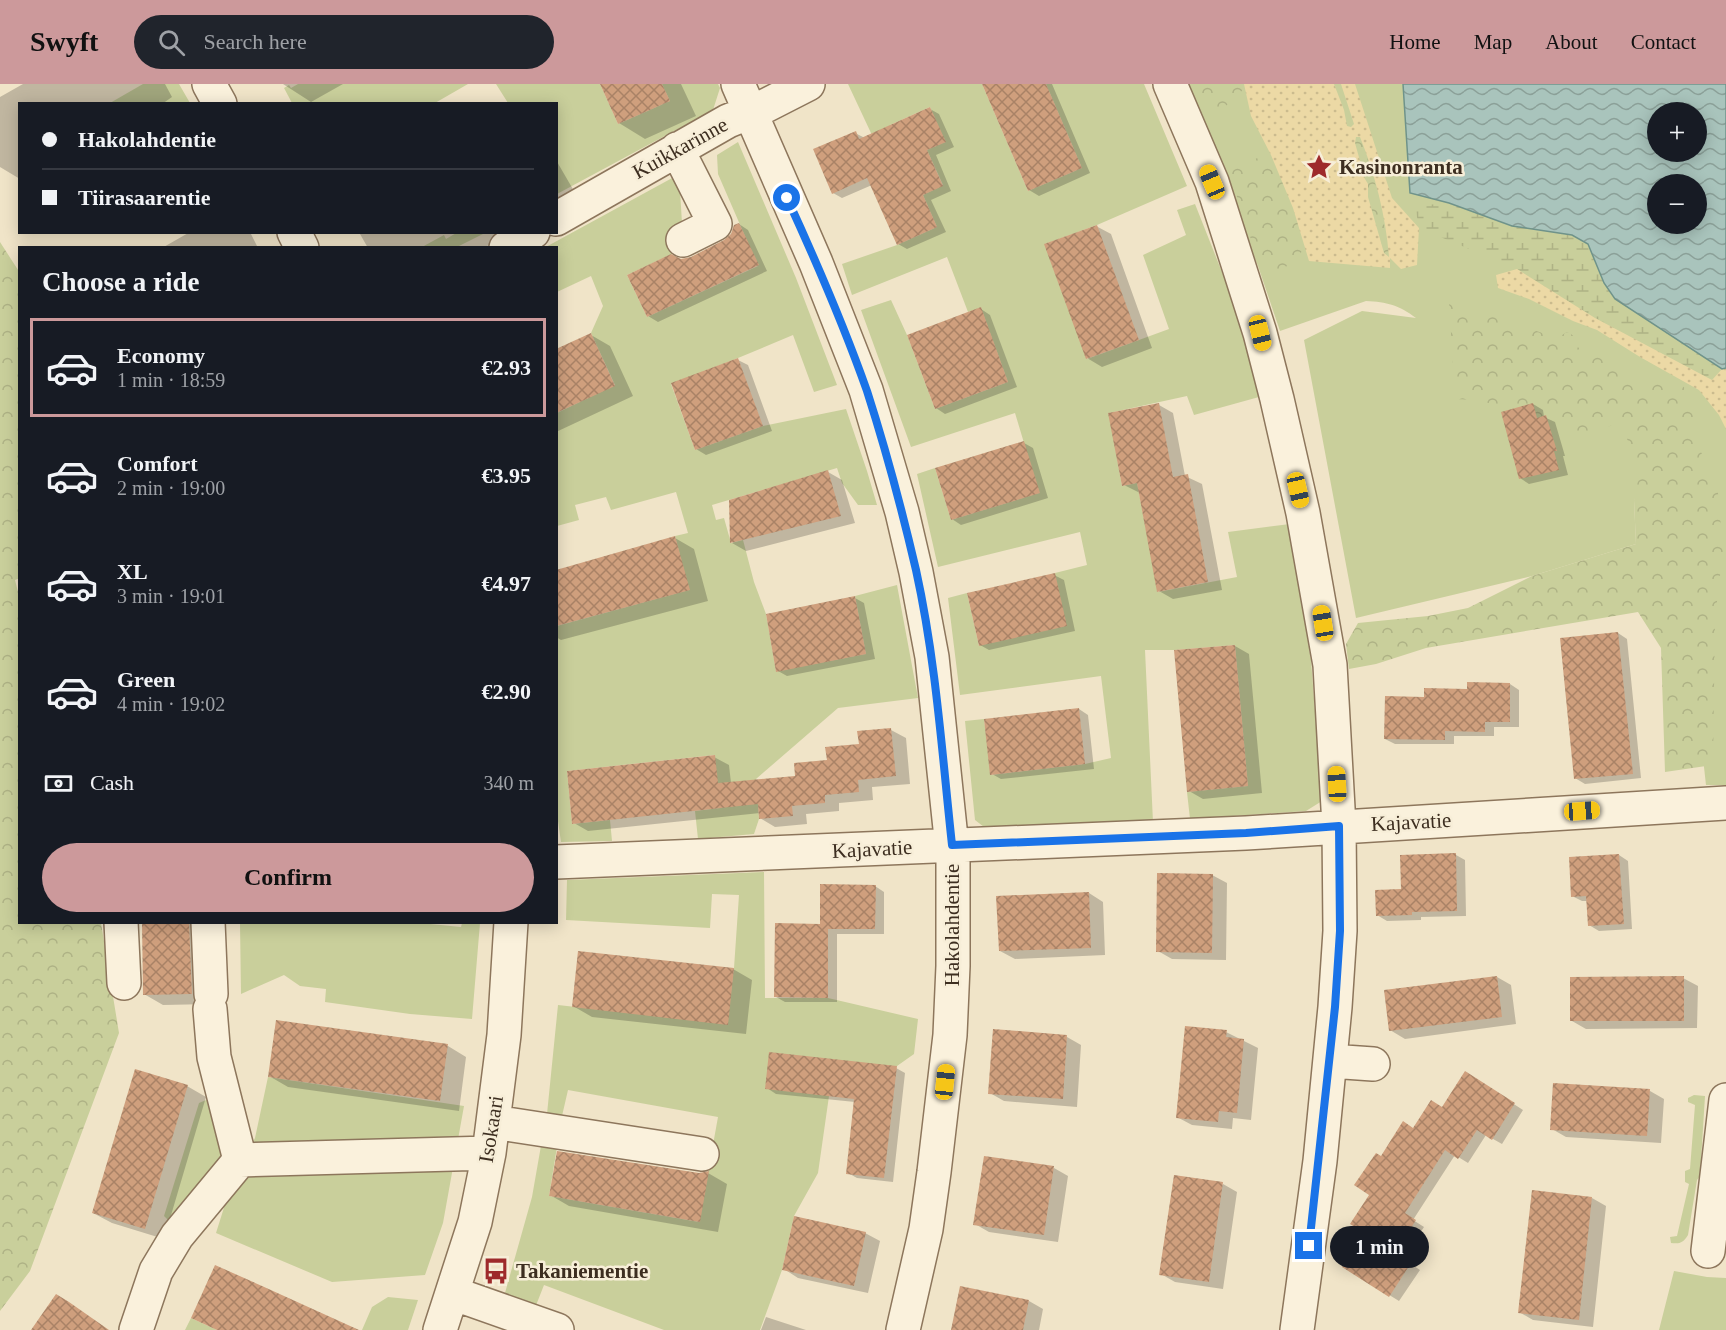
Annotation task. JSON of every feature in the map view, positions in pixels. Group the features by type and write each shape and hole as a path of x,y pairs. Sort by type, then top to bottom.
{"street":[{"path":"209,84 219,102"},
{"name":"Kuikkarinne","path":"558,218 677,149 743,98 765,106 808,84"},
{"path":"1170,84 1212,182 1260,333 1303,513 1330,665 1339,826 1340,931 1330,1061 1312,1225 1297,1330"},
{"name":"Hakolahdentie","path":"743,98 816,263 866,390 916,572 932,657 952,845 953,966 950,1035 926,1229 903,1330"},
{"path":"677,149 715,224 683,240"},
{"path":"509,246 530,234"},
{"name":"Kajavatie","path":"558,862 1246,833 1726,803"},
{"path":"121,924 124,983"},
{"path":"208,924 214,1057 240,1160"},
{"name":"Isokaari","path":"440,1330 475,1222 491,1138 504,1035 512,924"},
{"path":"1330,1061 1373,1064"},
{"path":"1708,1251 1726,1100"},
{"path":"136,1330 156,1271 177,1236 240,1160 491,1138 702,1154"},
{"path":"452,1293 557,1330"}],"green space":[{"path":"143,84 179,84 189,102 112,102"},
{"path":"298,84 468,84 437,102 291,102 284,88 289,85 291,88"},
{"path":"496,84 600,84 618,124 670,101 662,84 718,84 720,88 713,110 558,193 558,102 507,102"},
{"path":"848,84 982,84 1028,191 1082,168 1046,84 1144,84 1187,186 1097,225 1045,244 1087,359 1169,329 1143,255 1186,235 1177,210 1195,204 1235,305 1259,397 1194,415 1187,396 1109,413 1122,486 1137,483 1158,592 1237,577 1228,532 1290,524 1311,660 1322,801 1306,811 1190,819 1187,792 1248,786 1235,645 1145,650 1153,822 984,827 975,820 965,721 984,719 991,775 1085,764 1111,758 1101,676 960,695 948,598 967,593 979,646 1055,573 1087,565 1080,532 938,567 917,474 935,468 951,520 1039,493 1015,413 911,447 861,310 891,300 935,409 1008,382 981,308 968,312 947,257 852,295 842,264 897,245 937,227 923,195 943,185 927,150 945,142 930,107 890,125 904,157 886,165"},
{"path":"1182,84 1249,84 1227,105 1203,115 1190,104"},
{"path":"1183,84 1403,84 1411,193 1449,203 1512,226 1572,235 1588,244 1604,283 1615,299 1722,369 1726,368 1726,785 1706,785 1702,749 1694,746 1697,695 1683,522 1674,476 1656,434 1613,380 1561,354 1518,348 1468,348 1453,342 1484,393 1544,395 1556,386 1626,408 1658,466 1634,500 1636,544 1532,576 1356,618 1304,340 1362,311 1416,318 1392,305 1366,301 1280,331 1258,266"},
{"path":"1356,137 1360,137 1375,182 1390,258 1384,253 1368,197 1368,184 1355,143"},
{"path":"738,142 796,278 837,385 814,392 793,335 671,384 695,450 763,426 846,409 877,505 858,505 842,483 837,468 712,505 716,520 724,518 731,543 743,540 754,582 766,614 776,671 866,654 855,596 897,585 918,698 838,708 756,779 759,819 754,834 698,839 695,811 720,808 714,755 567,771 572,824 610,820 612,841 561,842 558,821 558,626 689,590 675,536 688,533 676,492 611,510 606,497 575,505 579,520 558,526 558,413 615,385 591,333 603,306 591,276 558,292 558,246 548,246 674,177 680,190 683,240 687,247 627,275 647,317 758,266 718,174 717,155"},
{"path":"1263,156 1273,165 1297,178 1284,196 1291,214 1313,214 1322,238 1303,248 1298,260 1278,271 1258,261 1228,169"},
{"path":"1449,203 1512,226 1572,235 1588,244 1604,283 1615,299 1722,369 1712,380 1595,318 1517,269 1419,228 1415,206"},
{"path":"455,234 483,234 459,246 424,246 444,235 446,239"},
{"path":"0,242 18,270 18,579 15,580 18,592 18,924 101,924 119,1033 30,1271 0,1311"},
{"path":"1449,301 1557,338 1567,332 1576,337 1577,347 1600,357 1651,389 1662,376 1680,382 1695,403 1692,430 1718,493 1723,550 1715,619 1713,765 1665,772 1661,648 1638,612 1426,648 1376,664 1349,669 1346,644 1358,623 1428,616 1468,608 1532,576 1636,544 1634,500 1640,468 1619,421 1589,437 1554,420 1477,400 1455,399"},
{"path":"764,872 765,998 828,998 918,1019 914,1054 897,1066 829,1096 818,1173 794,1216 782,1270 760,1330 664,1330 544,1285 533,1313 503,1300 532,1197 542,1140 558,1141 549,1196 699,1222 718,1117 568,1090 562,1116 547,1114 558,1005 727,1024 734,968 739,895 712,894 710,928 566,920 567,880"},
{"path":"240,924 430,924 461,927 462,924 480,924 472,1019 410,1014 325,1002 326,989 300,986 284,975 241,994"},
{"path":"268,1077 464,1106 443,1223 425,1275 332,1282 216,1233 233,1179 255,1138"},
{"path":"1694,1095 1705,1096 1700,1176 1697,1180 1688,1235 1681,1242 1671,1243 1670,1237 1677,1236 1689,1184 1685,1182 1685,1171 1690,1169 1695,1105 1688,1102 1688,1098"},
{"path":"211,1098 226,1161 172,1224 164,1216 199,1103"},
{"path":"1674,1271 1726,1278 1726,1330 1659,1330"},
{"path":"388,1297 418,1300 408,1330 362,1330 372,1307"},
{"path":"191,1318 217,1330 185,1330"}],"sand":[{"name":"Kasinonranta","path":"1244,84 1334,84 1344,110 1347,126 1351,127 1354,124 1341,84 1355,84 1392,198 1419,228 1417,265 1401,269 1390,258 1390,268 1309,261 1293,208 1271,155 1251,116","holes":["1356,137 1360,137 1379,196 1389,257 1384,253 1368,197 1368,184 1355,143"]},
{"path":"1517,269 1595,318 1712,380 1722,369 1726,368 1726,429 1719,415 1699,390 1597,330 1529,299 1498,288 1496,275"}],"water":[{"path":"1403,84 1726,84 1726,368 1722,369 1615,299 1604,283 1588,244 1572,235 1512,226 1449,203 1410,193"}],"building":[{"path":"600,84 662,84 670,101 618,124"},
{"path":"982,84 1046,84 1082,168 1028,191"},
{"path":"930,107 946,142 927,150 943,186 923,195 937,227 897,245 867,178 832,194 813,149 856,131 859,139"},
{"path":"739,223 759,265 647,317 627,275 671,254 681,259 691,257 724,240 731,234 734,225"},
{"path":"1097,225 1139,340 1086,359 1044,244"},
{"path":"981,307 1008,382 935,409 907,335"},
{"path":"591,333 615,386 558,412 558,348"},
{"path":"738,358 763,426 695,450 671,383"},
{"path":"1159,403 1173,477 1188,474 1208,582 1157,592 1137,483 1122,486 1108,413"},
{"path":"1533,403 1537,418 1546,415 1557,451 1554,451 1559,470 1519,479 1501,412"},
{"path":"1024,441 1040,493 951,520 935,468"},
{"path":"828,470 841,516 730,543 729,500"},
{"path":"675,536 690,590 558,625 558,569"},
{"path":"1055,573 1067,626 979,646 967,593"},
{"path":"855,596 866,654 776,672 766,614"},
{"path":"1618,632 1633,774 1574,779 1560,638"},
{"path":"1235,645 1248,786 1187,792 1174,650"},
{"path":"1467,682 1510,683 1510,722 1485,722 1485,732 1445,731 1445,740 1384,739 1385,696 1424,697 1424,688 1467,689"},
{"path":"1079,708 1085,764 990,775 984,719"},
{"path":"891,728 896,776 858,780 859,792 825,795 825,803 792,806 793,816 759,819 758,804 572,824 567,771 715,755 718,783 795,776 794,763 827,760 825,747 859,744 857,731"},
{"path":"1456,853 1457,911 1376,916 1375,890 1401,889 1400,855"},
{"path":"1619,854 1624,924 1588,926 1586,896 1571,897 1569,857"},
{"path":"1157,873 1213,874 1212,953 1156,952"},
{"path":"820,884 876,885 875,929 828,929 828,998 774,997 775,923 820,924"},
{"path":"1089,892 1091,948 999,951 996,896"},
{"path":"142,924 189,924 192,994 143,995"},
{"path":"578,951 734,968 728,1025 572,1007"},
{"path":"1497,976 1502,1017 1389,1031 1384,990"},
{"path":"1684,976 1684,1021 1570,1021 1570,977"},
{"path":"276,1020 448,1044 440,1101 268,1077"},
{"path":"1185,1026 1227,1030 1226,1037 1244,1039 1237,1113 1219,1111 1218,1122 1176,1118"},
{"path":"993,1029 1067,1035 1063,1099 988,1094"},
{"path":"769,1052 897,1066 884,1178 846,1174 854,1099 765,1089"},
{"path":"135,1069 188,1085 145,1229 92,1213"},
{"path":"1465,1071 1515,1103 1492,1140 1477,1130 1458,1159 1445,1150 1405,1213 1416,1220 1395,1253 1411,1263 1389,1297 1342,1267 1364,1233 1350,1224 1369,1195 1354,1185 1376,1153 1381,1156 1403,1121 1413,1128 1431,1100 1442,1107"},
{"path":"1553,1083 1650,1089 1647,1136 1550,1130"},
{"path":"557,1151 699,1173 709,1171 700,1222 549,1196"},
{"path":"984,1156 1054,1166 1044,1235 973,1225"},
{"path":"1174,1175 1223,1182 1209,1282 1159,1275"},
{"path":"1532,1190 1592,1197 1579,1320 1518,1313"},
{"path":"794,1216 866,1232 854,1286 782,1270"},
{"path":"215,1265 359,1330 217,1330 191,1318"},
{"path":"960,1286 1029,1300 1023,1330 951,1330"},
{"path":"56,1294 69,1302 109,1330 31,1330"}],"place":[{"name":"Kasinonranta","path":"1319,167"},
{"name":"Takaniementie","path":"496,1271"}],"route":[{"path":"787,198 816,263 866,390 902,512 932,657 952,845 1246,833 1339,826 1340,931 1335,1007 1309,1246"}]}
